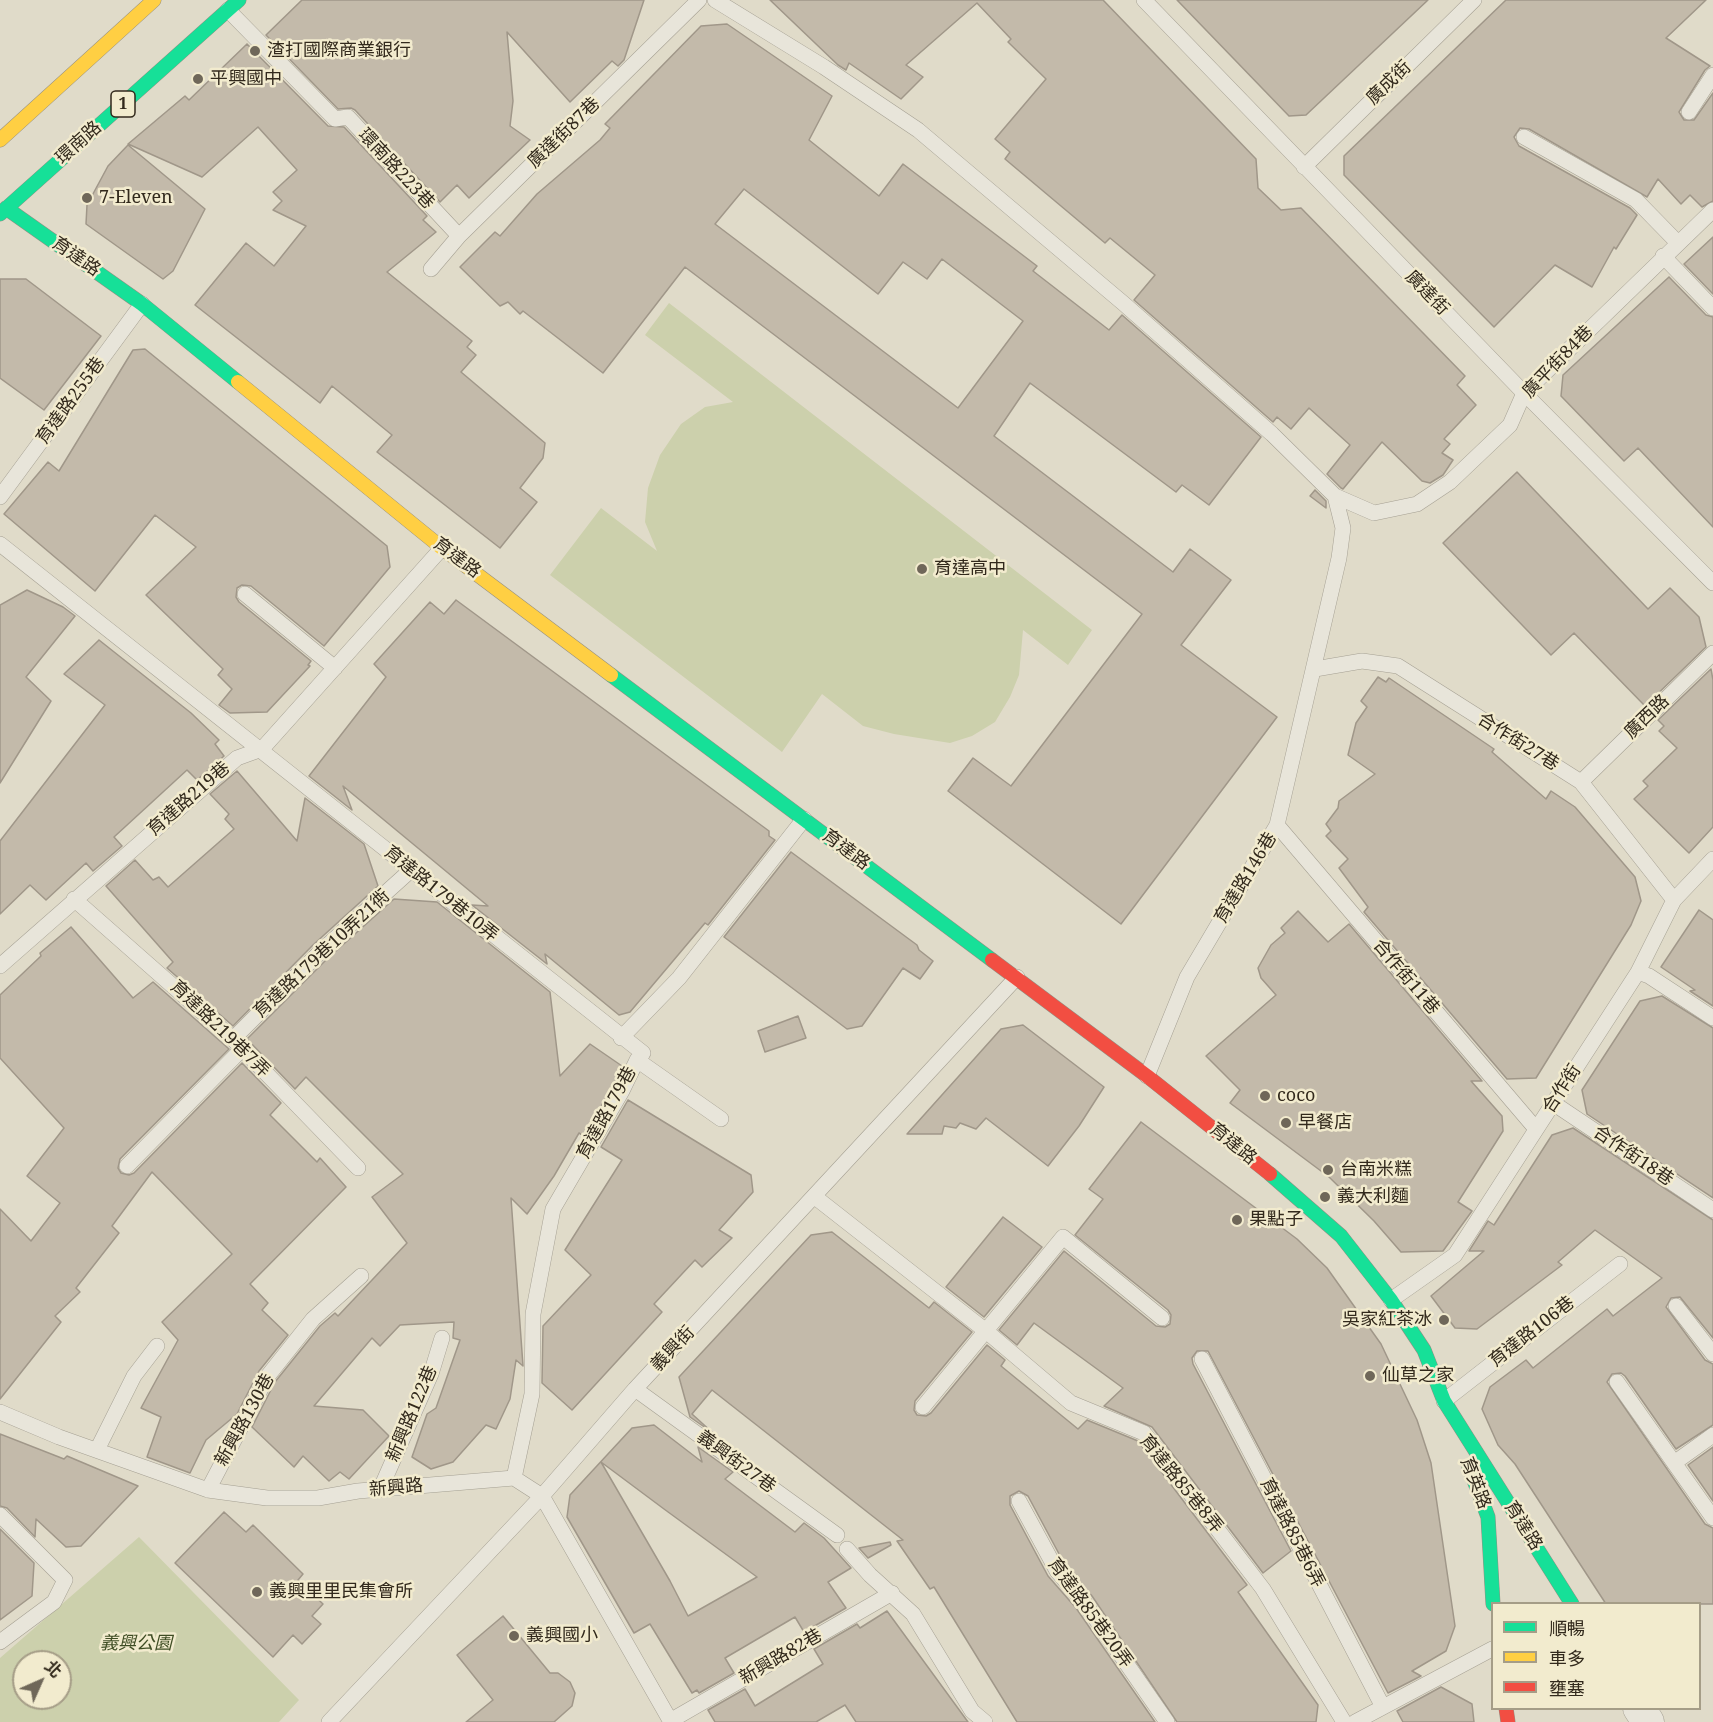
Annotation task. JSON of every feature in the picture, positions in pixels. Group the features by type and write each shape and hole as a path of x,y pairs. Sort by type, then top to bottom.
{"street":[{"path":"0,140 154,0"},
{"name":"環南路","path":"2,210 233,5"},
{"name":"育達路","path":"2,210 142,304 442,548 1147,1076 1242,1150 1341,1236 1391,1300 1424,1350 1444,1401 1571,1602"},
{"name":"育英路","path":"1444,1401 1488,1517 1493,1602"}],"lane":[{"name":"廣達街87巷","path":"431,269 459,236 699,0"},
{"path":"715,0 824,67 918,130 1132,311 1272,434 1335,496"},
{"name":"廣達街","path":"1144,0 1524,393 1713,583"},
{"name":"廣成街","path":"1304,167 1474,0"},
{"name":"環南路223巷","path":"233,5 335,119 348,117 459,236"},
{"path":"1689,112 1713,75"},
{"path":"1524,137 1636,200 1677,242"},
{"name":"廣平街84巷","path":"1335,496 1374,513 1417,504 1450,482 1510,425 1524,393 1677,242 1713,210"},
{"path":"1663,256 1713,308"},
{"name":"育達路255巷","path":"0,497 142,304"},
{"name":"育達路146巷","path":"1147,1076 1187,977 1277,825 1339,558 1343,528 1335,496"},
{"name":"育達路179巷10弄","path":"0,544 262,749 621,1038"},
{"name":"育達路219巷","path":"0,966 237,758 262,749 442,548"},
{"path":"245,594 335,668"},
{"name":"廣西路","path":"1581,782 1713,653"},
{"name":"合作街27巷","path":"1315,669 1362,661 1398,666 1581,782 1674,900"},
{"name":"育達路179巷","path":"514,1478 532,1394 532,1314 554,1209 643,1053 621,1038 679,978 804,819"},
{"name":"合作街11巷","path":"1277,825 1536,1129"},
{"name":"合作街","path":"1391,1300 1455,1255 1638,972 1674,900 1713,859"},
{"name":"育達路179巷10弄21衖","path":"127,1166 320,952 411,870"},
{"name":"育達路219巷7弄","path":"74,899 238,1043 358,1168"},
{"path":"1638,972 1648,976 1713,1018"},
{"name":"義興街","path":"329,1722 542,1496 635,1389 1017,977"},
{"path":"637,1060 721,1119"},
{"name":"合作街18巷","path":"1554,1103 1713,1210"},
{"name":"育達路85巷8弄","path":"815,1197 986,1331 1071,1403 1144,1433 1263,1589 1344,1722"},
{"path":"923,1407 1063,1236 1162,1318"},
{"name":"育達路106巷","path":"1444,1401 1620,1264"},
{"name":"新興路130巷","path":"208,1490 267,1377 313,1319 361,1276"},
{"path":"1676,1306 1713,1354"},
{"name":"新興路122巷","path":"380,1490 431,1374 442,1338"},
{"path":"97,1450 134,1376 157,1346"},
{"name":"育達路85巷6弄","path":"1202,1359 1383,1707"},
{"path":"1617,1382 1713,1518"},
{"name":"義興街27巷","path":"635,1389 837,1534"},
{"name":"新興路","path":"0,1412 208,1490 267,1498 318,1498 514,1478"},
{"path":"1674,1463 1713,1435"},
{"path":"514,1478 542,1496 671,1721"},
{"name":"育達路85巷20弄","path":"1019,1501 1057,1571 1084,1602 1167,1722"},
{"path":"0,1515 65,1580 54,1602 0,1642"},
{"path":"848,1549 870,1575 913,1614 972,1711 986,1722"},
{"name":"新興路82巷","path":"671,1721 892,1593"},
{"path":"1355,1722 1491,1649"}],"green space":[{"path":"669,303 1092,630 1068,665 1023,630 1019,675 1010,697 995,722 972,736 950,743 894,734 863,726 822,694 782,752 550,575 601,508 657,551 645,522 648,488 660,455 681,424 705,407 733,402 645,335"},
{"name":"義興公園","path":"139,1537 299,1700 279,1722 0,1722 0,1658"}],"building":[{"path":"302,0 644,0 624,60 618,66 612,61 570,102 507,32 513,101 510,126 530,140 469,198 457,185 440,202 355,110 338,109 266,35"},
{"path":"770,0 1103,0 1256,159 1258,188 1281,210 1301,208 1465,376 1457,385 1476,405 1444,439 1450,444 1442,453 1453,460 1443,475 1430,483 1422,481 1382,442 1343,489 1341,488 1327,474 1350,445 1309,408 1291,429 1277,417 1273,422 1134,300 1155,275 1110,238 1105,243 1005,159 1010,152 995,139 1046,79 1008,42 1011,39 977,3 906,65 923,77 901,99 849,63 846,70 838,65"},
{"path":"1177,0 1428,0 1306,115 1289,116"},
{"path":"1506,0 1706,0 1666,38 1710,66 1705,70 1679,112 1684,120 1694,120 1713,93 1713,201 1702,207 1690,195 1681,204 1658,179 1647,197 1529,129 1520,128 1514,137 1519,146 1630,208 1637,215 1616,249 1614,247 1592,287 1555,265 1494,327 1344,175 1344,156"},
{"path":"727,24 832,96 809,140 879,196 903,164 1037,266 1033,271 1109,330 1122,315 1261,437 1209,505 1182,485 1176,492 1030,383 994,436 1173,572 1190,549 1231,580 1181,645 1277,717 1121,924 948,791 973,758 1011,786 1142,614 685,267 603,373 523,311 520,314 508,302 500,306 460,267 495,232 500,236 537,194 600,140 610,128 605,124 701,26","holes":["744,189 878,294 903,262 927,279 942,259 1023,321 958,408 715,224"]},
{"path":"247,44 328,126 344,127 427,216 423,220 436,232 387,272 472,341 467,347 476,355 461,372 545,443 543,458 520,488 537,502 500,548 377,452 392,435 332,386 320,403 195,305 246,243 274,266 306,226 273,210 282,201 273,192 297,170 258,127 202,177 128,144 185,96 189,100"},
{"path":"128,145 205,209 173,271 163,279 86,224 87,205 108,166"},
{"path":"1713,237 1713,294 1684,264"},
{"path":"1669,277 1706,315 1713,317 1713,527 1638,448 1624,461 1561,396 1563,375"},
{"path":"0,279 26,279 101,336 44,410 0,378"},
{"path":"145,349 387,546 390,567 324,646 251,586 242,585 237,588 236,597 239,602 311,661 308,665 310,666 267,712 230,713 219,705 232,689 218,675 223,669 146,595 196,547 155,515 95,591 4,514 48,462 59,471 133,350"},
{"path":"1517,472 1648,609 1670,588 1699,617 1706,647 1645,706 1574,633 1551,655 1443,543"},
{"path":"1315,490 1326,501 1326,508 1310,496"},
{"path":"27,590 63,607 75,616 26,677 51,701 0,783 0,605"},
{"path":"456,600 769,831 769,836 775,840 708,925 705,923 630,1012 619,1015 545,954 547,964 472,905 488,906 343,786 352,810 309,776 386,677 374,664 430,602 444,614"},
{"path":"99,640 191,713 219,740 215,744 224,756 197,780 187,770 114,837 122,846 93,871 86,863 46,900 30,885 0,914 0,841 105,705 64,674"},
{"path":"1711,669 1713,680 1713,827 1689,853 1634,799 1648,786 1643,781 1677,748 1659,731 1664,726 1658,720"},
{"path":"1378,677 1386,682 1389,678 1494,749 1492,752 1546,799 1551,791 1575,807 1635,877 1641,901 1631,925 1536,1078 1507,1079 1364,912 1368,907 1339,868 1348,859 1326,836 1331,831 1326,824 1338,808 1339,801 1375,774 1348,755 1356,723 1367,707 1361,701"},
{"path":"237,771 297,841 305,798 364,844 378,886 313,945 233,1026 167,968 173,962 106,886 135,860 153,880 159,877 168,887 234,829 225,819 229,814 210,794"},
{"path":"791,852 917,945 919,950 933,961 920,979 903,968 862,1026 847,1029 724,937"},
{"path":"394,899 437,902 550,992 560,1076 590,1044 622,1066 622,1069 584,1136 579,1133 554,1176 527,1214 511,1198 523,1366 516,1360 510,1399 496,1429 486,1425 453,1462 431,1469 412,1457 427,1414 436,1408 460,1340 453,1338 454,1322 400,1325 380,1346 372,1338 314,1406 363,1410 389,1436 349,1479 340,1472 329,1481 303,1456 294,1467 252,1427 275,1382 320,1326 335,1313 338,1316 407,1243 372,1197 403,1174 306,1077 295,1089 247,1039 327,959"},
{"path":"1699,910 1713,920 1713,1006 1690,991 1695,990 1661,967"},
{"path":"1298,911 1328,942 1349,924 1482,1081 1471,1081 1502,1116 1503,1131 1458,1202 1472,1211 1443,1251 1401,1252 1374,1221 1329,1177 1230,1103 1240,1090 1206,1056 1276,995 1261,978 1258,968 1271,945 1285,933 1281,928"},
{"path":"71,927 133,998 153,982 229,1049 120,1159 118,1168 121,1173 129,1175 134,1173 242,1063 281,1103 270,1115 317,1162 320,1158 346,1187 250,1284 268,1303 262,1310 288,1335 259,1371 237,1414 206,1440 190,1473 147,1457 161,1417 141,1408 178,1340 162,1322 232,1254 152,1172 112,1226 119,1233 76,1288 80,1292 55,1316 61,1322 0,1399 0,1209 31,1241 60,1203 27,1176 64,1128 0,1058 0,995 41,956 40,953"},
{"path":"1662,996 1713,1028 1713,1198 1587,1114 1582,1090 1640,1001"},
{"path":"798,1016 806,1038 765,1052 758,1031"},
{"path":"1023,1025 1104,1087 1079,1126 1048,1166 986,1118 976,1129 960,1123 956,1128 944,1126 942,1134 907,1134 1001,1029"},
{"path":"628,1100 751,1175 753,1192 719,1230 732,1238 702,1267 695,1260 654,1304 662,1312 572,1410 542,1383 543,1326 591,1275 565,1250 622,1160 601,1147"},
{"path":"1141,1122 1297,1239 1327,1268 1381,1344 1417,1420 1431,1463 1455,1626 1446,1651 1412,1671 1421,1676 1388,1693 1208,1351 1197,1351 1192,1358 1193,1364 1291,1551 1263,1573 1152,1427 1104,1406 1123,1388 1034,1323 1017,1345 999,1330 1064,1251 1156,1326 1165,1327 1170,1324 1171,1315 1168,1310 1075,1235 1103,1199 1089,1189"},
{"path":"1573,1128 1713,1220 1713,1338 1680,1297 1671,1298 1666,1307 1705,1360 1713,1364 1713,1425 1676,1449 1625,1376 1621,1373 1612,1374 1607,1382 1705,1524 1713,1528 1713,1604 1605,1602 1515,1464 1498,1445 1482,1409 1490,1387 1526,1360 1533,1368 1607,1309 1613,1316 1662,1278 1595,1230 1558,1262 1562,1265 1477,1329 1455,1328 1431,1296 1484,1251 1469,1251 1488,1221 1494,1225 1552,1135"},
{"path":"1003,1217 1042,1247 984,1317 946,1287"},
{"path":"832,1232 929,1308 934,1302 972,1332 915,1401 914,1410 917,1415 926,1416 931,1413 987,1345 1005,1360 1001,1366 1078,1429 1087,1420 1138,1441 1247,1585 1238,1592 1318,1705 1316,1722 1177,1722 1092,1596 1065,1565 1028,1496 1019,1491 1010,1496 1010,1505 1048,1576 1076,1608 1155,1722 1017,1722 934,1587 930,1589 897,1541 903,1540 712,1390 692,1414 713,1433 690,1417 679,1377 811,1235"},
{"path":"654,1425 702,1462 698,1447 733,1472 725,1479 795,1532 804,1523 824,1538 851,1568 828,1582 846,1608 804,1632 795,1617 725,1658 734,1673 699,1693 697,1690 692,1693 650,1624 634,1633 567,1517 570,1495 632,1428","holes":["601,1462 757,1577 688,1616"]},
{"path":"0,1434 64,1459 67,1456 138,1486 81,1546 66,1547 36,1519 35,1537 7,1508 0,1506"},
{"path":"1713,1447 1713,1501 1688,1465"},
{"name":"義興里里民集會所","path":"224,1512 246,1532 253,1525 303,1574 298,1580 323,1604 312,1616 321,1624 302,1644 293,1635 273,1657 175,1563"},
{"path":"0,1529 34,1563 32,1596 0,1620"},
{"path":"890,1542 891,1545 868,1558 859,1548"},
{"path":"887,1611 968,1722 856,1722 845,1705 816,1722 715,1722 708,1710 745,1689 755,1706 823,1664 814,1649 857,1624 860,1628"},
{"path":"503,1616 550,1673 558,1673 570,1682 575,1693 572,1706 554,1722 466,1722 493,1700 457,1655"},
{"path":"1441,1687 1472,1704 1474,1722 1403,1722 1397,1711"}],"traffic: fast":[{"path":"0,214 239,0"},
{"path":"6,208 142,304 238,382"},
{"path":"611,675 992,960"},
{"path":"1270,1174 1341,1236 1391,1300 1424,1350 1444,1401 1571,1602"},
{"path":"1469,1467 1488,1517 1493,1602"}],"traffic: slow":[{"path":"0,140 154,0"},
{"path":"238,382 442,548 611,675"}],"traffic: jam":[{"path":"992,960 1147,1076 1270,1174"},
{"path":"1506,1710 1508,1722"}],"place":[{"name":"渣打國際商業銀行","path":"255,51"},
{"name":"平興國中","path":"198,79"},
{"name":"7-Eleven","path":"87,198"},
{"name":"育達高中","path":"922,569"},
{"name":"coco","path":"1265,1096"},
{"name":"早餐店","path":"1286,1123"},
{"name":"台南米糕","path":"1328,1170"},
{"name":"義大利麵","path":"1325,1197"},
{"name":"果點子","path":"1237,1220"},
{"name":"吳家紅茶冰","path":"1444,1320"},
{"name":"仙草之家","path":"1370,1376"},
{"name":"義興里里民集會所","path":"257,1592"},
{"name":"義興國小","path":"514,1636"}]}
